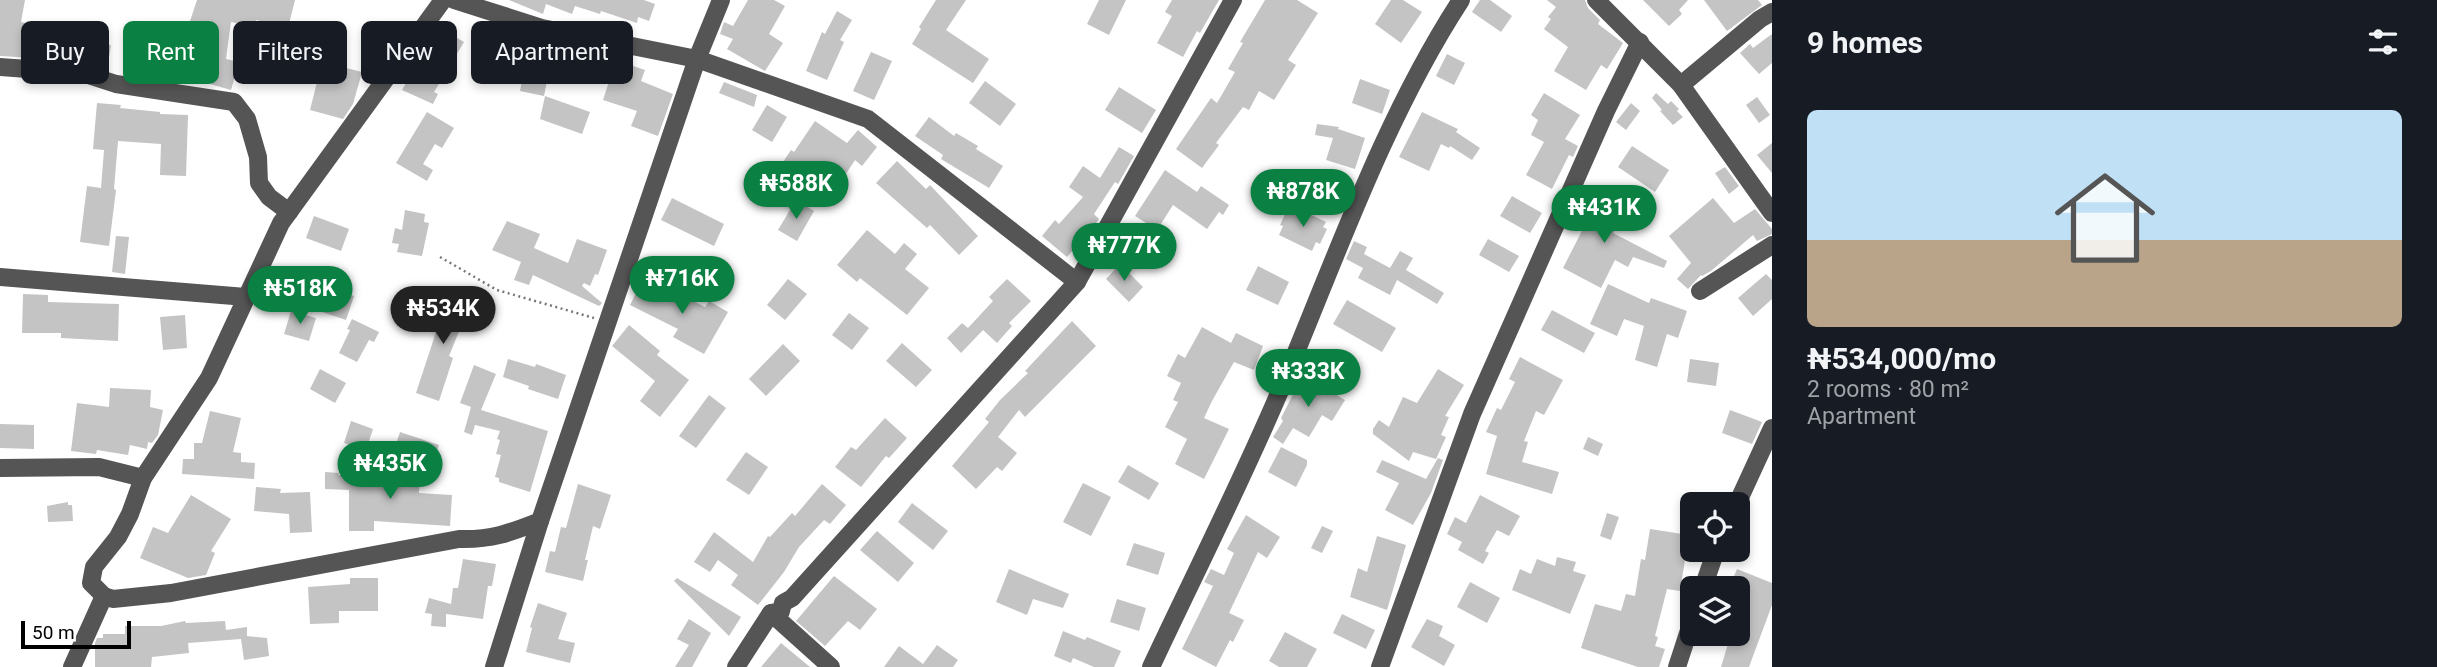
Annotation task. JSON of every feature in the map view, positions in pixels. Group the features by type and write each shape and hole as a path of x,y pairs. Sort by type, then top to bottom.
{"street":[{"path":"443,0 281,223 209,379 143,478 118,537 94,567 91,574 92,583 104,596 113,599 171,593 459,539 484,540 515,533 540,521"},
{"path":"454,0 542,28 696,59 868,119 1077,282"},
{"path":"494,667 540,521 696,59 721,0"},
{"path":"736,667 771,613 781,611 783,603 792,598 1077,282 1233,0"},
{"path":"1151,667 1270,416 1377,159 1437,36 1461,0"},
{"path":"1596,0 1681,85 1772,213"},
{"path":"1681,85 1772,12"},
{"path":"1380,667 1472,414 1606,111 1640,42"},
{"path":"0,67 82,74 116,84 234,102 247,120 251,132 258,157 259,183 269,197 289,212"},
{"path":"1700,291 1772,245"},
{"path":"0,277 246,296"},
{"path":"1743,492 1772,428"},
{"path":"0,468 99,467 143,478"},
{"path":"72,667 104,596"},
{"path":"771,613 831,667"},
{"path":"1677,667 1684,646"}],"path":[{"path":"440,257 497,290 607,322"}],"building":[{"path":"0,0 25,0 21,21 21,57 0,56"},
{"path":"197,0 295,0 290,21 231,22 226,59 233,61 231,90 210,84 219,84 219,21 190,21"},
{"path":"509,0 644,0 655,4 649,21 638,17 637,23 575,6 572,14 546,4 543,14"},
{"path":"748,0 774,0 785,6 769,34 783,43 765,71 727,49 733,39 720,34 724,22 733,26"},
{"path":"936,0 966,0 946,30 989,59 973,83 912,44"},
{"path":"1099,0 1126,0 1109,35 1087,24"},
{"path":"1172,0 1219,0 1183,57 1157,43 1172,16 1165,12"},
{"path":"1265,0 1297,0 1318,13 1288,60 1296,65 1274,100 1259,91 1249,110 1243,107 1216,143 1219,145 1202,168 1176,149 1211,98 1217,103 1235,72 1228,69 1243,43 1240,42"},
{"path":"1391,0 1403,0 1422,12 1401,43 1375,24"},
{"path":"1480,0 1490,0 1512,16 1501,32 1472,12"},
{"path":"1547,0 1585,0 1588,8 1600,20 1598,24 1623,43 1607,69 1601,65 1586,90 1554,71 1568,47 1544,29 1551,19 1548,17 1556,7"},
{"path":"1643,0 1688,0 1679,10 1682,14 1669,26"},
{"path":"1704,0 1758,0 1762,5 1727,31"},
{"path":"837,11 852,20 840,40 844,42 827,80 806,71 822,32 825,34"},
{"path":"1772,34 1772,63 1759,74 1740,53 1750,44 1753,48"},
{"path":"457,38 464,42 457,54"},
{"path":"871,52 892,61 874,100 853,91"},
{"path":"1447,54 1465,63 1454,85 1436,76"},
{"path":"633,66 645,70 641,81 673,94 658,136 631,126 637,111 603,100 608,84 633,84"},
{"path":"347,68 361,72 353,104 343,119 310,110 316,84 347,84"},
{"path":"1360,79 1390,90 1382,114 1352,103"},
{"path":"985,81 1016,104 1000,126 969,103"},
{"path":"724,82 757,95 754,107 719,93"},
{"path":"405,84 439,84 434,92 438,94 433,104 402,90"},
{"path":"521,84 546,84 544,96 520,91"},
{"path":"1119,87 1156,110 1142,133 1105,110"},
{"path":"1544,93 1580,115 1565,139 1578,146 1573,157 1569,155 1552,189 1526,175 1544,142 1531,135 1538,120 1531,115"},
{"path":"1656,93 1668,104 1671,101 1679,109 1677,111 1683,117 1673,125 1652,98"},
{"path":"545,96 590,112 582,134 540,119"},
{"path":"1757,97 1770,115 1759,123 1746,105"},
{"path":"97,103 121,105 120,108 160,114 188,115 186,176 160,175 161,144 118,141 116,190 109,246 80,242 87,186 101,188 104,150 93,149"},
{"path":"1631,103 1640,111 1626,130 1616,122"},
{"path":"767,105 787,117 772,142 752,130"},
{"path":"427,112 454,128 442,148 435,144 423,164 433,170 427,181 396,163"},
{"path":"1422,112 1458,129 1456,132 1480,148 1472,160 1450,146 1449,148 1441,144 1429,171 1399,157"},
{"path":"929,117 954,136 956,133 978,146 976,149 1003,166 989,188 941,159 943,155 915,136"},
{"path":"815,121 847,143 858,130 877,147 862,166 855,160 838,186 805,164 795,179 779,168 791,150 794,152"},
{"path":"1317,124 1339,127 1338,129 1365,138 1355,169 1326,160 1333,138 1315,135"},
{"path":"1772,143 1772,173 1757,155"},
{"path":"1632,146 1669,170 1655,192 1618,167"},
{"path":"1119,147 1134,156 1118,184 1115,182 1094,214 1099,219 1067,257 1042,236 1055,220 1059,224 1083,197 1069,187 1083,166 1100,178"},
{"path":"897,161 926,189 930,185 978,236 959,255 930,225 927,228 876,183"},
{"path":"1725,167 1739,186 1729,194 1715,173"},
{"path":"1165,170 1197,192 1201,186 1229,205 1223,215 1219,212 1207,229 1173,205 1157,230 1135,216"},
{"path":"1512,196 1542,213 1530,233 1500,216"},
{"path":"1601,197 1625,210 1613,233 1667,261 1664,268 1633,257 1628,267 1615,260 1601,288 1563,268 1588,219 1577,214 1583,203 1594,209"},
{"path":"672,198 724,224 714,246 661,220"},
{"path":"1713,198 1734,223 1755,209 1772,229 1772,234 1757,241 1753,235 1711,271 1701,275 1688,289 1677,279 1691,263 1669,236"},
{"path":"796,200 814,211 797,241 778,230"},
{"path":"1299,209 1326,222 1323,227 1327,229 1320,244 1316,242 1312,251 1279,235 1287,210 1296,214"},
{"path":"405,210 425,214 424,222 429,223 422,256 397,252 399,244 392,243 395,228 402,230"},
{"path":"314,216 349,229 341,251 306,238"},
{"path":"507,221 540,234 534,248 568,263 577,239 607,250 598,275 595,274 590,286 584,283 582,286 602,303 599,306 533,275 529,285 514,280 521,262 492,250"},
{"path":"867,230 895,254 904,243 917,254 905,269 929,288 907,315 860,278 857,282 837,265"},
{"path":"116,236 129,237 125,274 112,272"},
{"path":"1488,239 1519,256 1509,272 1479,255"},
{"path":"1354,241 1367,247 1364,254 1390,268 1400,251 1413,258 1406,270 1444,293 1437,304 1397,280 1390,295 1358,278 1363,268 1346,259"},
{"path":"1120,264 1143,287 1129,302 1106,279"},
{"path":"1258,266 1289,282 1278,305 1246,290"},
{"path":"1766,274 1772,280 1772,299 1753,316 1738,298"},
{"path":"788,279 807,294 785,320 767,305"},
{"path":"1007,279 1031,301 1009,323 1012,326 997,343 983,330 961,353 947,338 962,323 968,328 993,301 989,297"},
{"path":"641,283 679,302 683,296 705,307 709,301 728,312 704,354 673,337 678,329 630,305"},
{"path":"318,284 354,296 346,320 310,308"},
{"path":"1608,284 1649,303 1651,298 1687,311 1678,338 1667,334 1657,367 1635,360 1644,326 1624,319 1617,336 1590,324"},
{"path":"447,292 471,302 449,356 453,358 439,401 416,393 437,329 432,327"},
{"path":"23,294 48,295 48,302 119,304 118,341 61,338 61,333 22,333"},
{"path":"1347,300 1396,328 1382,352 1333,324"},
{"path":"1552,310 1595,333 1584,353 1541,330"},
{"path":"291,311 316,318 309,341 284,334"},
{"path":"849,313 869,328 852,350 832,335"},
{"path":"185,315 187,348 163,350 160,317"},
{"path":"352,319 379,332 374,342 369,340 357,362 339,353"},
{"path":"1072,321 1096,346 1025,417 1019,410 998,437 1017,453 1002,471 997,467 976,489 952,466 989,422 985,419 1000,400 1028,373 1025,371"},
{"path":"629,325 660,351 657,355 689,380 660,417 640,401 655,381 612,346"},
{"path":"1202,327 1231,343 1236,333 1263,346 1254,370 1234,362 1204,418 1229,429 1204,479 1175,464 1187,439 1165,427 1178,402 1173,400 1181,383 1167,376 1178,354 1185,358"},
{"path":"902,343 932,370 916,387 886,361"},
{"path":"783,344 800,361 766,396 749,379"},
{"path":"1520,357 1563,380 1544,415 1536,411 1524,441 1528,442 1522,462 1559,472 1552,494 1486,474 1497,436 1486,432 1497,408 1501,410 1515,382 1509,379"},
{"path":"508,359 535,367 536,364 566,375 558,399 503,377"},
{"path":"1690,359 1719,363 1716,386 1687,382"},
{"path":"474,365 496,374 481,410 548,431 530,492 499,482 499,478 495,477 501,455 496,454 500,431 475,425 472,435 464,432 471,407 460,403"},
{"path":"320,369 346,383 335,403 310,389"},
{"path":"1438,369 1464,385 1445,416 1449,417 1441,435 1446,437 1436,459 1413,452 1409,461 1373,434 1373,429 1379,420 1389,427 1403,397 1417,403"},
{"path":"1303,375 1345,400 1332,421 1322,415 1309,437 1293,428 1283,444 1273,437"},
{"path":"110,388 151,390 150,407 163,410 158,435 152,443 148,442 147,449 130,445 128,455 97,450 96,454 71,451 77,403 109,407"},
{"path":"709,395 726,408 696,448 679,436"},
{"path":"1730,410 1762,422 1752,444 1722,433"},
{"path":"210,411 241,418 233,452 241,453 241,462 255,463 254,479 182,474 183,459 194,459 194,443 202,443"},
{"path":"885,418 907,438 889,458 886,456 861,487 835,467 851,447 856,450"},
{"path":"351,421 373,429 366,450 344,443"},
{"path":"0,424 34,425 34,449 0,448"},
{"path":"400,432 439,445 435,456 396,444"},
{"path":"1588,437 1603,444 1598,456 1583,449"},
{"path":"1281,447 1307,460 1296,487 1268,472"},
{"path":"746,452 768,467 749,495 726,480"},
{"path":"1438,458 1443,460 1431,493 1413,525 1385,510 1399,483 1376,472 1382,460 1426,479"},
{"path":"1128,465 1159,483 1149,500 1118,482"},
{"path":"325,472 339,473 338,475 420,475 419,493 452,495 450,526 374,521 374,531 349,531 349,490 325,489"},
{"path":"1083,483 1111,497 1091,536 1063,522"},
{"path":"578,484 611,495 600,529 593,526 583,581 545,572 550,551 555,552 561,527 566,528"},
{"path":"822,484 846,505 830,524 824,520 799,547 784,572 758,605 731,585 738,575 718,560 710,572 694,562 714,532 753,562 768,536 770,537 792,513 795,516"},
{"path":"256,487 281,489 280,493 310,492 312,532 290,533 289,514 254,511"},
{"path":"191,495 231,519 211,551 215,553 206,575 188,578 140,558 153,527 168,533"},
{"path":"1480,495 1520,516 1509,536 1497,530 1485,551 1489,553 1483,564 1458,550 1462,542 1447,534 1455,517 1466,523"},
{"path":"68,502 68,505 72,505 73,521 48,522 47,506"},
{"path":"912,503 948,531 933,550 898,522"},
{"path":"1607,513 1619,517 1611,540 1600,536"},
{"path":"1246,515 1280,537 1267,558 1258,552 1229,613 1244,620 1216,667 1182,649 1213,586 1204,582 1211,569 1224,575 1234,553 1227,549"},
{"path":"1322,526 1333,531 1322,553 1311,548"},
{"path":"1650,529 1680,534 1680,562 1685,562 1682,576 1680,576 1680,591 1667,589 1655,636 1658,637 1655,646 1665,649 1659,667 1638,667 1581,648 1595,604 1621,611 1626,594 1635,596 1641,559 1645,560"},
{"path":"877,531 914,563 898,582 860,550"},
{"path":"1377,536 1406,545 1387,610 1350,597 1358,568 1367,572"},
{"path":"1134,543 1165,553 1158,575 1126,565"},
{"path":"1557,557 1576,562 1573,571 1586,575 1570,614 1512,590 1520,569 1531,574 1537,559 1555,566"},
{"path":"463,559 496,564 492,586 488,586 483,619 446,614 446,627 431,626 432,614 425,613 429,598 451,604 453,588 458,588"},
{"path":"1009,569 1069,594 1063,608 1033,599 1027,615 996,602"},
{"path":"1737,569 1772,583 1772,605 1749,667 1721,667 1727,646 1750,646 1750,576 1734,576"},
{"path":"834,576 877,609 860,630 848,621 825,646 796,621"},
{"path":"350,578 378,578 378,611 339,611 339,623 310,624 308,587 350,584"},
{"path":"677,578 741,617 729,636 674,581"},
{"path":"1470,582 1500,598 1487,623 1457,607"},
{"path":"1117,599 1146,608 1139,631 1110,622"},
{"path":"538,603 567,613 558,639 575,643 570,663 526,652"},
{"path":"1342,614 1375,630 1366,649 1333,633"},
{"path":"689,619 711,633 692,667 675,667 689,645 677,639"},
{"path":"1427,619 1443,626 1439,636 1455,645 1444,666 1411,647"},
{"path":"185,621 225,621 226,630 247,627 247,636 267,638 269,656 244,660 241,639 188,643 189,653 152,657 151,667 95,667 95,643 97,638 103,638 103,634 125,634 125,626 161,626"},
{"path":"1063,631 1085,640 1087,637 1121,651 1114,667 1094,667 1073,658 1071,663 1054,656"},
{"path":"1285,632 1317,649 1307,667 1279,667 1269,661"},
{"path":"781,643 810,667 761,667"},
{"path":"937,645 958,660 953,667 884,667 899,646 923,664"}]}
